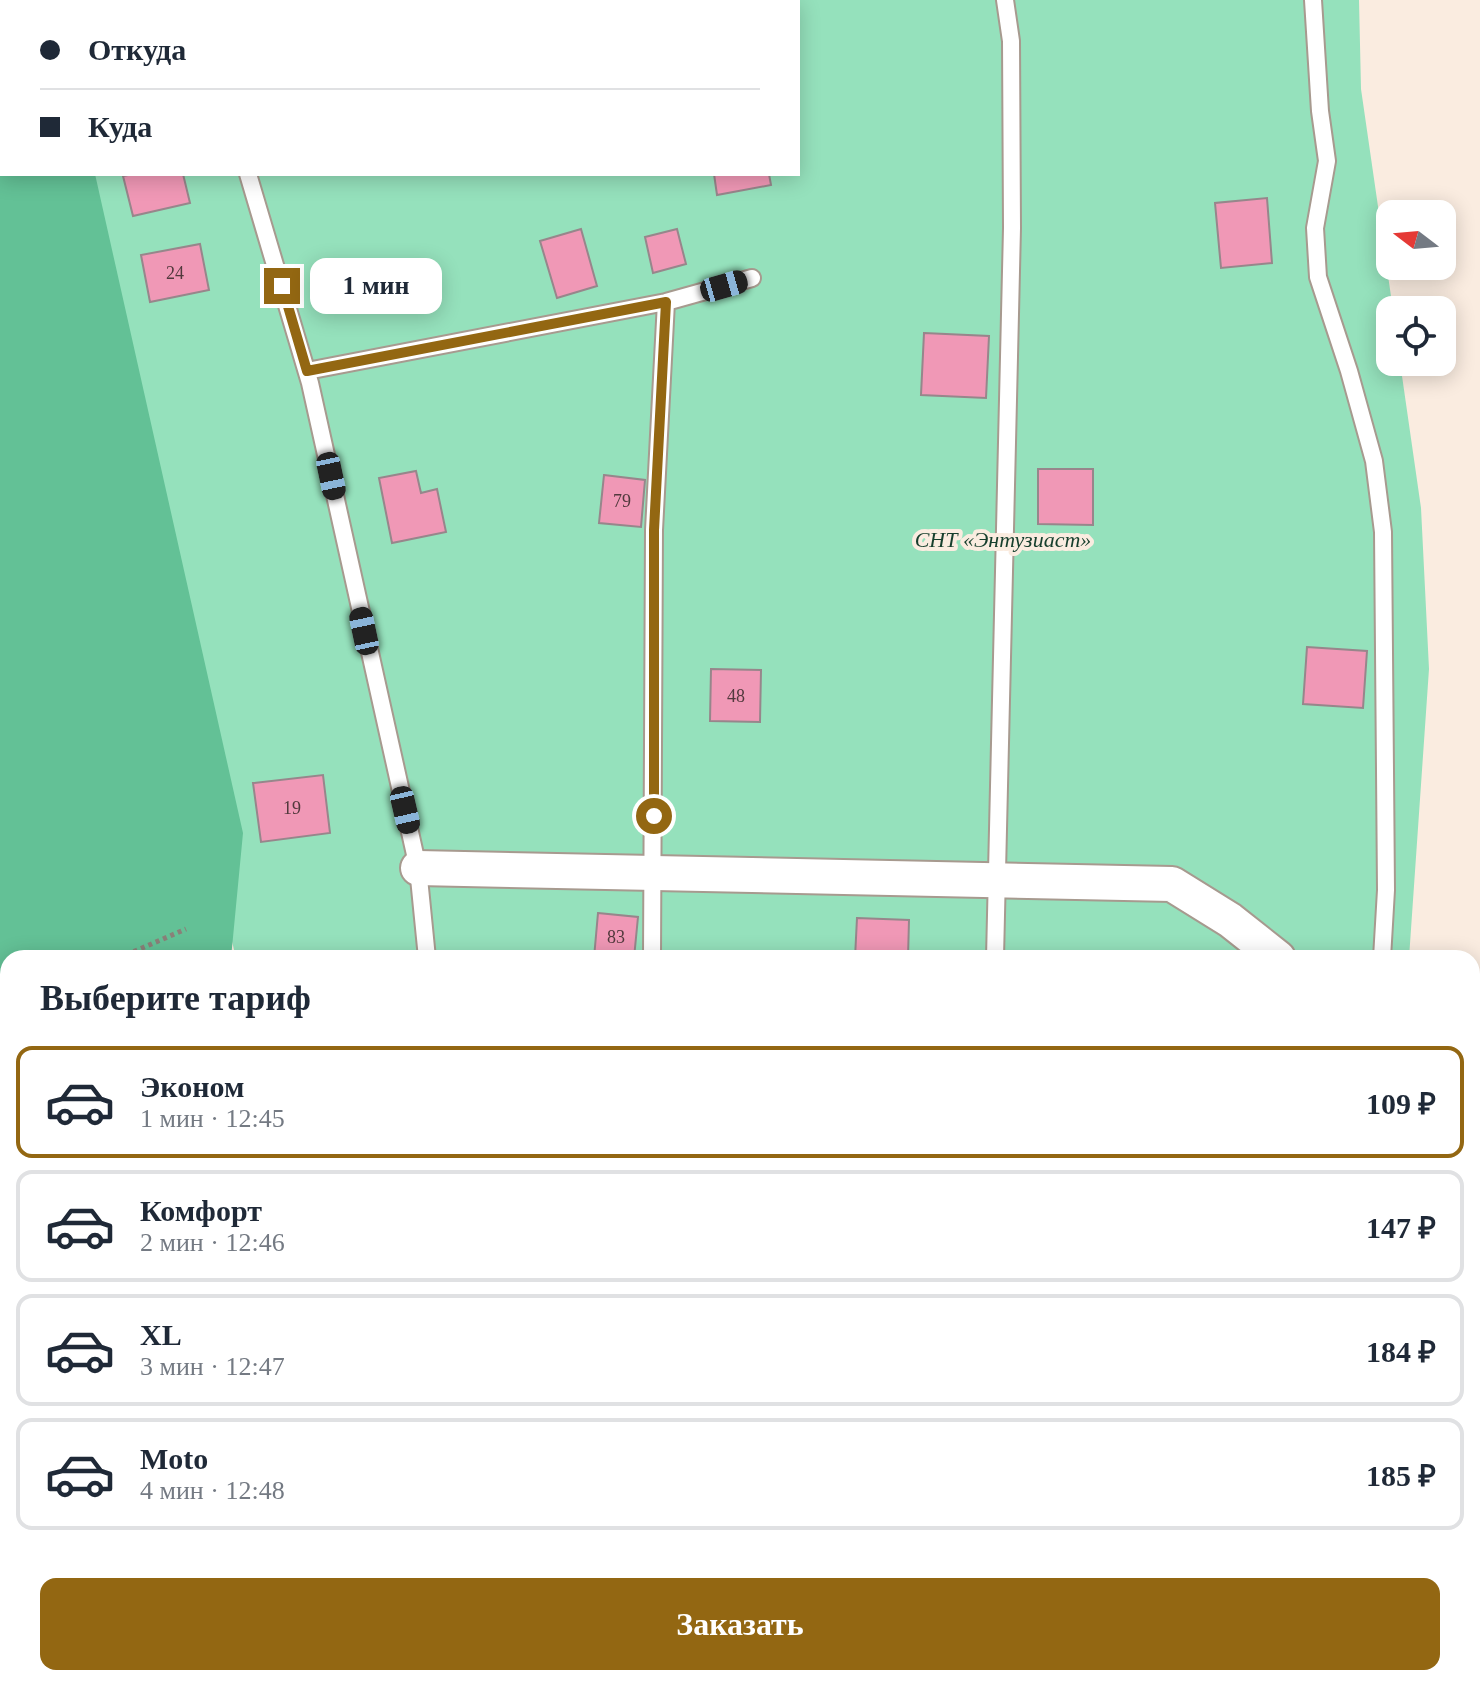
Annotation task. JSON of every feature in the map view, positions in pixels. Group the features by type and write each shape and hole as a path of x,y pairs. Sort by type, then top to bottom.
{"street":[{"path":"418,868 1172,884 1218,911 1268,950"}],"lane":[{"path":"995,950 1012,228 1011,41 1005,0"},
{"path":"1313,0 1320,111 1327,161 1315,228 1318,277 1374,461 1383,532 1386,890 1382,950"},
{"path":"249,176 307,371 418,868 426,950"},
{"path":"307,371 666,302 752,278"},
{"path":"652,950 654,530 666,302"}],"path":[{"path":"137,950 186,929"}],"green space":[{"name":"СНТ «Энтузиаст»","path":"800,0 1359,0 1361,89 1377,200 1376,280 1389,280 1391,296 1376,296 1376,376 1402,376 1421,508 1429,669 1410,950 234,950 48,176 800,176"},
{"path":"0,176 95,176 243,833 232,950 0,950"}],"building":[{"path":"123,176 183,176 190,203 133,216"},
{"path":"714,176 769,176 771,185 717,195"},
{"path":"1267,198 1272,263 1221,268 1215,203"},
{"path":"581,229 597,286 557,298 540,241"},
{"path":"677,229 686,264 653,273 645,237"},
{"path":"200,244 209,290 150,302 141,255"},
{"path":"924,333 989,336 986,398 921,395"},
{"path":"1038,469 1093,469 1093,525 1038,524"},
{"path":"416,471 421,493 437,489 446,532 392,543 379,478"},
{"path":"604,475 645,480 641,527 599,523"},
{"path":"1307,647 1367,651 1363,708 1303,704"},
{"path":"711,669 761,670 760,722 710,721"},
{"path":"323,775 330,833 261,842 253,783"},
{"path":"598,913 638,917 635,950 595,950"},
{"path":"857,918 909,920 908,950 855,950"}],"route":[{"path":"282,286 307,371 666,302 654,530 654,816"}]}
